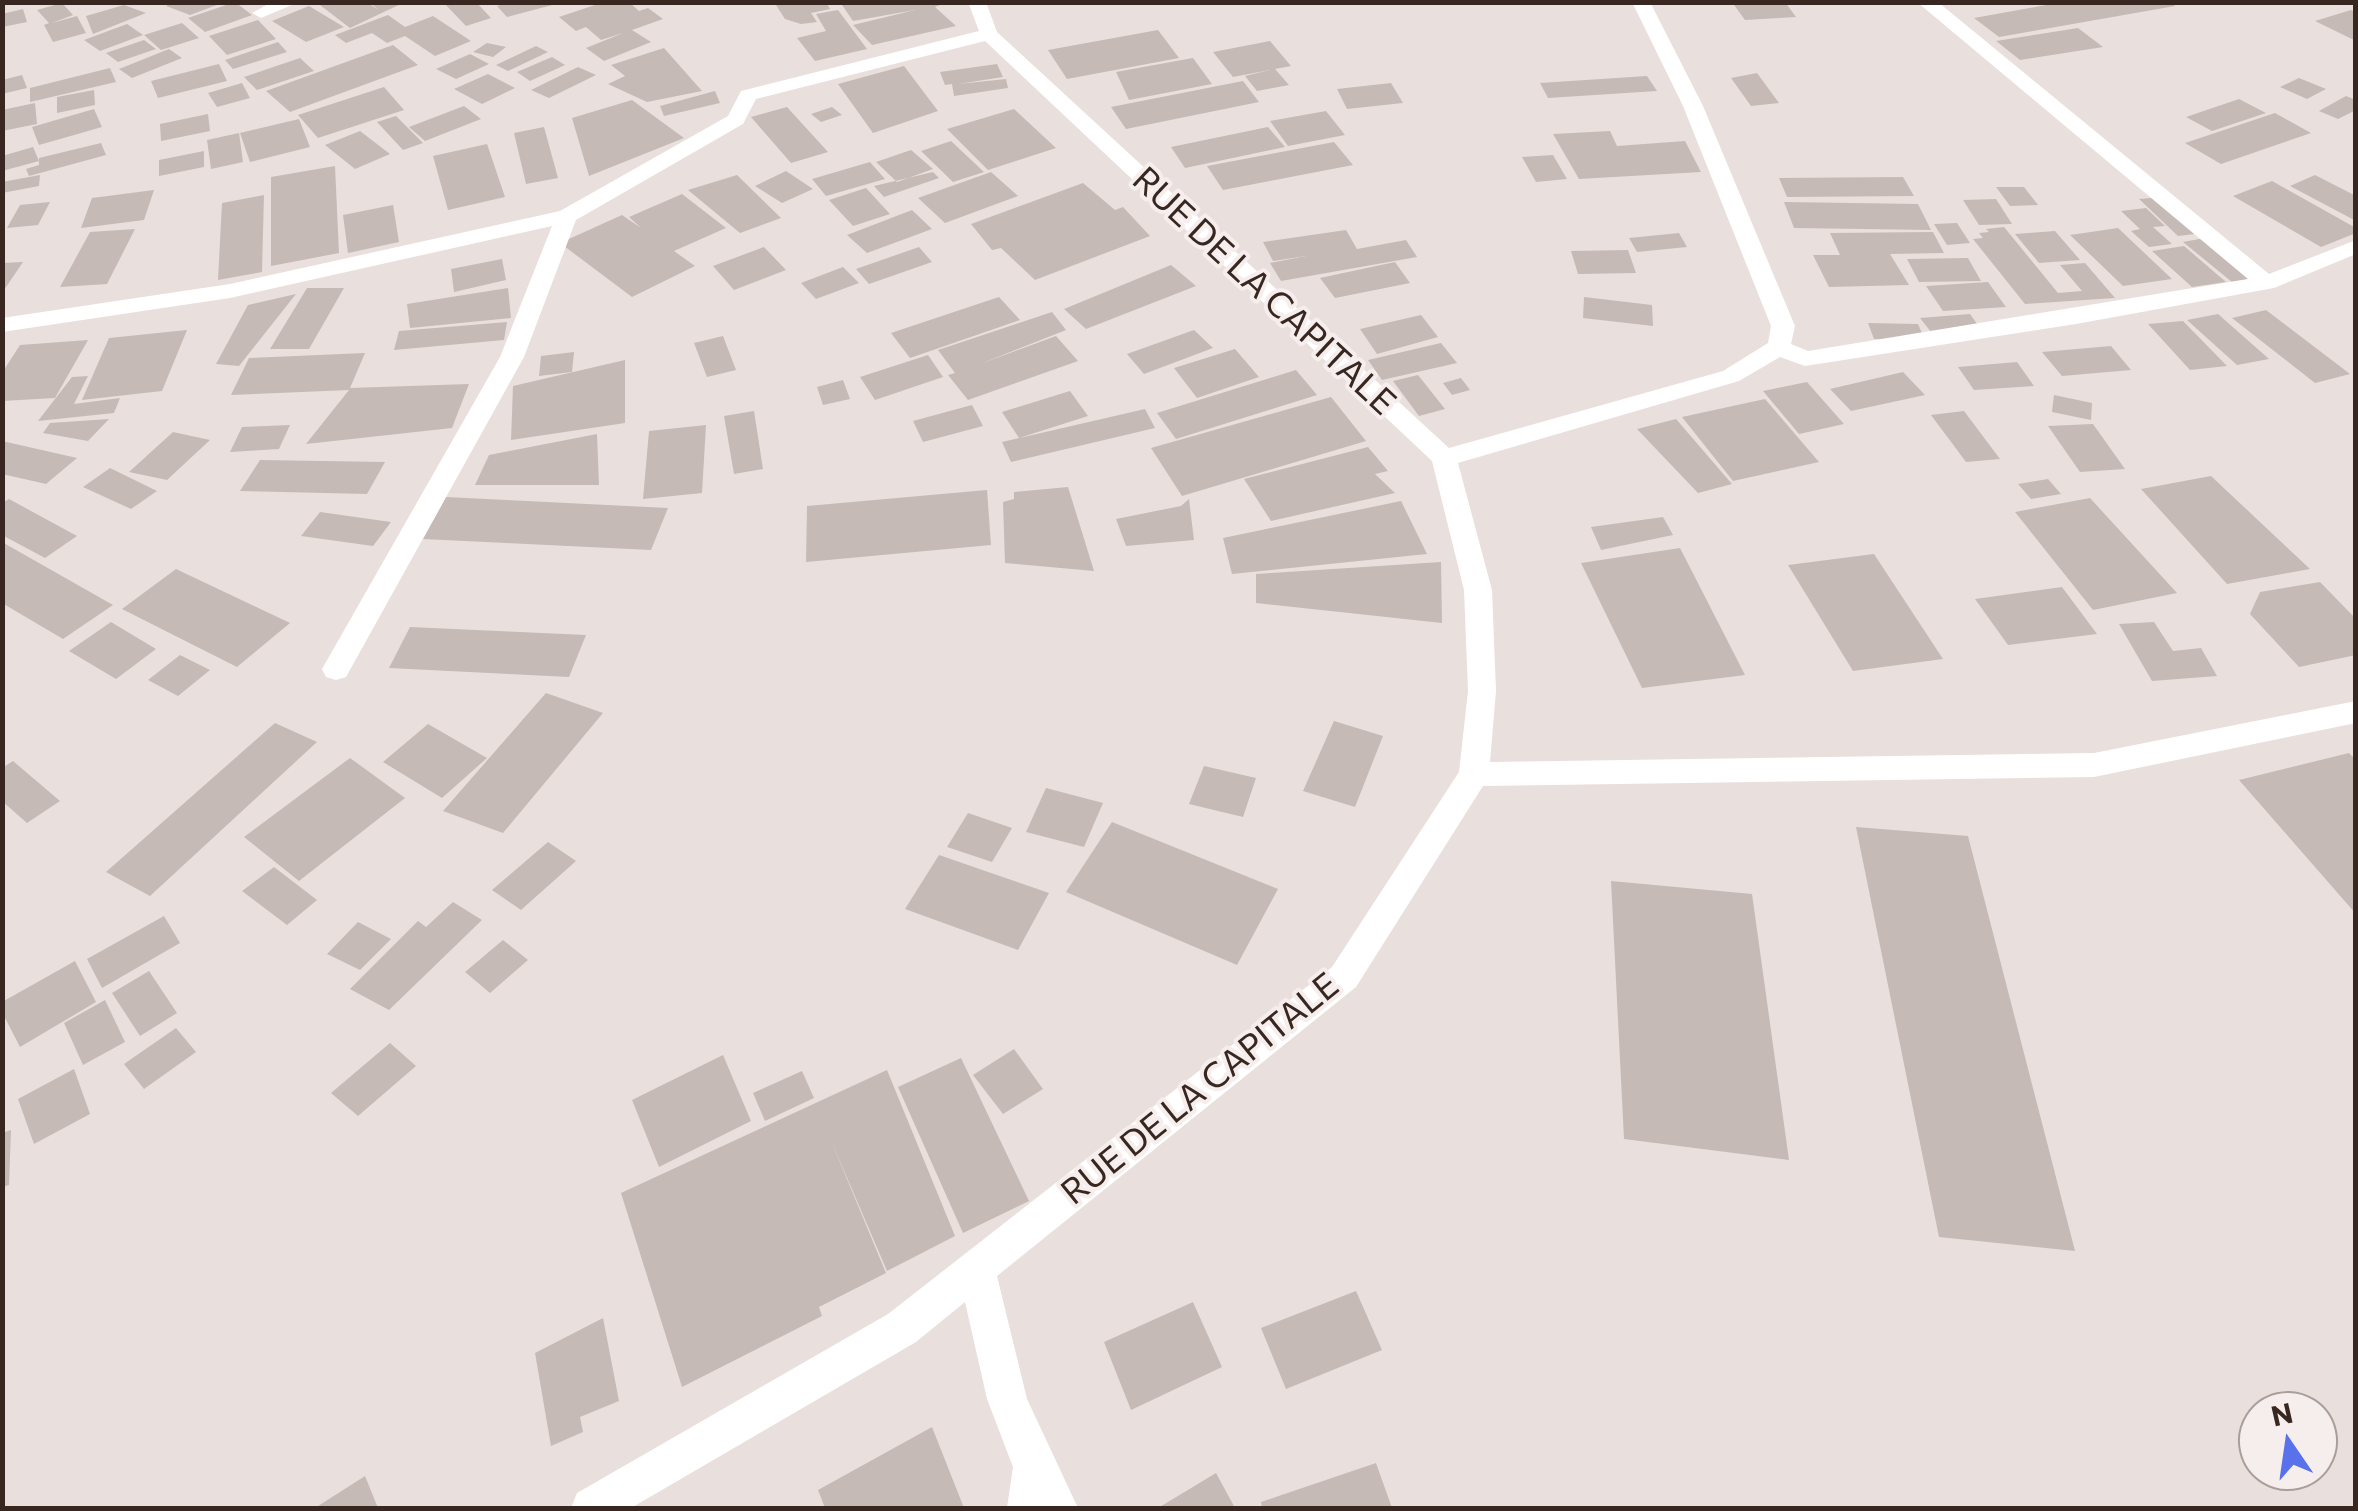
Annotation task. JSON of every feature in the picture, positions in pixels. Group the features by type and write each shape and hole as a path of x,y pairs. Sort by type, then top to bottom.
{"street":[{"path":"261,13 290,2"},
{"name":"RUE DE LA CAPITALE","path":"592,1508 902,1328 1344,976 1474,774 1482,690 1478,590 1444,458 988,34 977,2"},
{"path":"1641,2 1693,106 1775,308 1782,326 1780,347"},
{"path":"1926,2 2266,283"},
{"path":"2,325 230,291 568,216 736,120 748,95 988,34"},
{"path":"336,669 512,357 568,216"},
{"path":"1780,347 1805,359 2266,283 2356,246"},
{"path":"1444,458 1732,376 1780,347"},
{"path":"1474,774 2094,765 2356,712"},
{"path":"976,1269 1007,1399 1034,1467 1057,1508"},
{"path":"1028,1508 1034,1467"}],"building":[{"path":"172,2 222,3 190,15 166,6"},
{"path":"235,2 252,15 205,32 188,18"},
{"path":"316,2 366,2 379,10 369,2 403,3 350,28"},
{"path":"443,2 476,2 491,18 466,26"},
{"path":"511,2 556,4 507,17 497,6"},
{"path":"604,2 629,2 639,11 648,8 663,19 632,30 651,42 604,61 586,48 623,33 601,40 586,27 576,31 559,17"},
{"path":"826,2 830,9 811,13 817,22 801,24 785,19 776,5"},
{"path":"840,2 947,2 935,7 956,26 872,45 853,25 915,10 853,21"},
{"path":"1732,2 1785,2 1796,17 1745,20"},
{"path":"2063,2 2170,2 2175,6 1999,37 1974,18"},
{"path":"62,3 73,15 52,23 77,16 86,33 53,42 44,25 49,23 37,10"},
{"path":"124,5 146,13 93,34 86,16"},
{"path":"309,6 344,27 306,42 272,21"},
{"path":"23,9 27,22 2,27 2,14"},
{"path":"838,10 867,49 815,61 797,38 826,31 816,14"},
{"path":"2351,10 2356,12 2356,41 2315,21"},
{"path":"388,15 405,27 433,16 471,41 435,56 405,36 387,43 372,33 346,43 335,35"},
{"path":"258,20 276,39 227,55 209,36"},
{"path":"182,23 199,38 161,50 144,35"},
{"path":"127,24 143,35 100,51 84,40"},
{"path":"2078,28 2103,47 2020,60 1996,41"},
{"path":"1158,30 1179,58 1067,79 1048,50"},
{"path":"144,40 156,49 118,62 106,53"},
{"path":"1270,41 1291,66 1275,69 1289,85 1257,91 1245,76 1270,70 1233,77 1213,52"},
{"path":"278,42 287,52 233,69 225,60"},
{"path":"487,43 506,47 493,57 473,52"},
{"path":"393,45 418,65 290,112 266,91"},
{"path":"536,46 548,52 508,71 496,65"},
{"path":"664,48 702,91 647,102 608,84 625,76 611,65"},
{"path":"169,49 182,58 132,78 119,69"},
{"path":"470,54 489,64 456,79 436,69"},
{"path":"552,57 565,65 530,81 517,72"},
{"path":"300,58 314,71 257,90 244,77"},
{"path":"1193,58 1212,84 1129,100 1116,72"},
{"path":"219,64 227,81 158,98 151,81"},
{"path":"997,64 1003,77 958,84 1006,79 1008,88 954,96 952,84 945,85 940,72"},
{"path":"904,66 938,111 873,133 838,84"},
{"path":"578,67 596,75 549,98 531,90"},
{"path":"110,68 116,82 30,102 30,88"},
{"path":"1757,73 1779,103 1751,106 1731,78"},
{"path":"488,74 515,88 482,104 454,89"},
{"path":"22,75 27,88 2,94 2,80"},
{"path":"1647,76 1657,91 1548,98 1540,83"},
{"path":"2299,78 2326,89 2307,99 2280,87"},
{"path":"1243,81 1259,102 1126,129 1111,107"},
{"path":"242,83 250,98 217,107 208,93"},
{"path":"1391,83 1403,103 1347,109 1337,89"},
{"path":"384,87 404,110 318,138 298,115"},
{"path":"94,90 95,105 57,113 57,97"},
{"path":"715,91 720,103 664,116 660,106"},
{"path":"2346,96 2356,100 2356,110 2338,119 2319,111"},
{"path":"2239,99 2266,113 2212,131 2186,117"},
{"path":"632,100 684,138 589,176 572,118"},
{"path":"35,103 37,124 2,131 2,110"},
{"path":"464,106 481,119 425,141 409,127"},
{"path":"787,107 828,152 791,163 751,117"},
{"path":"832,107 842,115 821,122 811,114"},
{"path":"94,109 102,127 39,145 32,127"},
{"path":"1014,109 1056,148 988,170 947,129"},
{"path":"1326,111 1345,135 1288,146 1270,121"},
{"path":"2275,113 2311,133 2221,164 2185,143"},
{"path":"208,114 210,131 161,141 160,124"},
{"path":"396,116 423,143 403,150 377,122"},
{"path":"299,119 310,147 250,162 240,133"},
{"path":"544,127 558,178 526,184 514,133"},
{"path":"1268,127 1285,147 1185,168 1171,147"},
{"path":"360,131 390,154 355,169 325,145"},
{"path":"1610,131 1617,146 1685,141 1701,172 1579,179 1553,134"},
{"path":"239,133 243,162 211,169 207,140"},
{"path":"951,141 984,172 953,182 921,151"},
{"path":"1334,142 1353,165 1223,190 1207,166"},
{"path":"101,143 106,155 29,176 26,169 39,165 39,158"},
{"path":"487,144 505,197 448,210 433,156"},
{"path":"33,147 39,161 2,171 2,156"},
{"path":"911,150 933,169 897,182 876,162"},
{"path":"204,151 204,167 159,176 159,160"},
{"path":"1553,155 1567,179 1536,182 1522,157"},
{"path":"870,162 885,179 826,196 812,179"},
{"path":"335,166 339,253 271,266 271,177"},
{"path":"786,171 813,189 782,203 755,186"},
{"path":"933,172 939,178 884,197 874,186"},
{"path":"991,172 1018,196 945,223 918,198"},
{"path":"40,175 39,186 2,193 2,182"},
{"path":"737,175 781,218 740,233 688,190"},
{"path":"2315,175 2356,196 2356,221 2290,186"},
{"path":"1903,177 1914,196 1787,197 1779,178"},
{"path":"2272,181 2356,228 2356,233 2321,247 2233,196"},
{"path":"1083,183 1115,210 1123,207 1150,236 1035,280 1001,248 992,250 971,224"},
{"path":"1996,187 2024,187 2038,205 2010,206"},
{"path":"866,188 890,214 853,226 829,200"},
{"path":"154,190 144,220 81,228 92,198"},
{"path":"682,194 726,228 674,251 695,266 632,297 560,243 622,215 641,228 629,217"},
{"path":"264,195 262,272 218,280 222,203"},
{"path":"2173,196 2212,232 2178,236 2139,199"},
{"path":"1996,199 2012,224 1979,225 1963,200"},
{"path":"50,202 38,225 7,228 20,205"},
{"path":"1784,202 1918,204 1931,230 1794,228"},
{"path":"393,205 399,242 348,253 343,215"},
{"path":"2146,208 2165,226 2153,227 2172,244 2149,247 2131,231 2140,229 2121,211"},
{"path":"912,210 932,229 867,253 847,235"},
{"path":"1957,223 1970,243 1947,245 1934,224"},
{"path":"2004,227 2058,293 2082,291 2060,265 2085,263 2115,298 2025,304 1973,239 1983,238 1979,233 1989,232 1986,229"},
{"path":"2118,228 2172,279 2123,286 2070,235"},
{"path":"135,229 107,284 60,287 90,232"},
{"path":"1346,230 1357,249 1406,240 1417,257 1281,281 1270,263 1306,256 1273,261 1263,242"},
{"path":"2055,231 2080,260 2039,263 2015,234"},
{"path":"1933,232 1944,253 1890,254 1909,285 1829,287 1813,255 1840,255 1830,233"},
{"path":"1679,233 1687,247 1637,252 1629,238"},
{"path":"2216,236 2264,277 2232,282 2183,242"},
{"path":"2184,246 2226,282 2192,287 2152,251"},
{"path":"764,247 786,270 734,290 713,266"},
{"path":"919,247 932,262 869,284 856,269"},
{"path":"1628,250 1636,273 1578,274 1571,251"},
{"path":"1968,258 1981,281 1919,282 1907,259"},
{"path":"502,259 506,280 454,292 451,269"},
{"path":"23,262 2,293 2,263"},
{"path":"1395,262 1410,283 1335,298 1320,278"},
{"path":"1171,265 1196,286 1086,329 1064,309"},
{"path":"843,267 859,283 816,299 801,283"},
{"path":"1988,282 2006,307 1943,311 1926,286"},
{"path":"307,288 344,288 309,349 270,349"},
{"path":"508,288 511,318 410,328 407,304"},
{"path":"296,294 239,366 216,364 248,305"},
{"path":"999,297 1020,320 910,358 891,333"},
{"path":"1584,297 1652,305 1653,326 1583,318"},
{"path":"2266,310 2350,374 2315,383 2232,318"},
{"path":"1052,312 1066,330 980,364 1056,336 1078,361 968,400 948,375 955,373 938,350"},
{"path":"1970,314 1980,328 1931,332 1920,318"},
{"path":"2218,314 2269,359 2237,365 2187,320"},
{"path":"1421,315 1438,337 1377,354 1360,329"},
{"path":"2183,321 2227,366 2190,370 2148,324"},
{"path":"507,322 504,340 394,350 399,331"},
{"path":"1868,323 1918,324 1925,340 1874,339"},
{"path":"187,330 162,391 82,400 109,338"},
{"path":"1194,330 1213,348 1144,374 1127,354"},
{"path":"723,336 736,370 707,377 694,343"},
{"path":"88,340 55,398 2,401 2,373 20,345"},
{"path":"1441,343 1457,363 1382,380 1368,360"},
{"path":"2111,346 2131,370 2062,376 2042,352"},
{"path":"1235,349 1259,377 1197,398 1174,368"},
{"path":"574,352 572,372 539,376 541,356"},
{"path":"365,353 350,388 469,384 452,428 306,444 349,390 231,395 249,358"},
{"path":"928,355 943,377 875,400 860,377"},
{"path":"625,360 625,423 511,440 513,386"},
{"path":"2017,362 2034,386 1974,390 1958,367"},
{"path":"1296,370 1317,395 1176,439 1157,413"},
{"path":"1903,372 1925,395 1851,411 1830,389"},
{"path":"1418,375 1445,409 1419,416 1393,381"},
{"path":"88,376 74,404 120,398 114,413 38,421 72,377"},
{"path":"1461,378 1470,390 1452,395 1443,383"},
{"path":"843,380 850,399 823,405 817,387"},
{"path":"1807,382 1844,424 1799,434 1763,391"},
{"path":"1070,391 1088,416 1019,438 1002,412"},
{"path":"2054,395 2092,403 2091,420 2052,412"},
{"path":"1331,397 1366,441 1182,496 1151,448"},
{"path":"1765,399 1819,462 1733,481 1682,417"},
{"path":"972,405 983,426 923,442 913,421"},
{"path":"1145,409 1155,428 1011,462 1002,442"},
{"path":"754,411 763,469 734,474 724,416"},
{"path":"1964,411 2000,459 1966,462 1931,415"},
{"path":"109,419 88,441 43,433 50,423"},
{"path":"1676,419 1732,484 1698,493 1637,429"},
{"path":"2093,424 2125,469 2080,472 2048,426"},
{"path":"290,425 279,449 230,452 242,427"},
{"path":"706,425 702,493 643,499 649,431"},
{"path":"173,432 210,440 167,480 129,472"},
{"path":"597,434 599,485 475,485 489,455"},
{"path":"2,441 77,458 46,484 2,474"},
{"path":"1368,447 1388,471 1375,474 1395,493 1271,521 1244,479"},
{"path":"260,460 385,462 367,494 240,491"},
{"path":"110,468 157,491 131,509 83,487"},
{"path":"2211,476 2310,569 2227,584 2141,489"},
{"path":"2048,479 2061,494 2031,499 2018,484"},
{"path":"1068,487 1094,571 1005,563 1003,502 1014,499 1014,492"},
{"path":"987,490 991,545 806,562 807,506"},
{"path":"446,497 668,508 651,550 423,539"},
{"path":"2090,498 2177,593 2093,610 2015,512"},
{"path":"9,499 77,536 45,558 2,535 2,503"},
{"path":"1189,499 1194,540 1126,546 1116,519 1181,506"},
{"path":"1401,501 1427,554 1232,574 1223,538"},
{"path":"320,512 391,522 373,546 301,536"},
{"path":"1663,517 1673,535 1601,550 1591,527"},
{"path":"2,542 113,605 63,639 2,603"},
{"path":"1680,548 1745,675 1642,688 1581,563"},
{"path":"1874,554 1943,659 1853,671 1788,565"},
{"path":"1441,562 1442,623 1256,603 1256,574"},
{"path":"176,569 290,623 237,667 122,609"},
{"path":"2320,582 2356,619 2356,655 2299,667 2250,614 2260,592"},
{"path":"2062,587 2097,634 2008,645 1975,599"},
{"path":"111,622 156,649 116,679 69,651"},
{"path":"2154,622 2173,651 2201,648 2217,676 2152,681 2119,624"},
{"path":"410,627 586,635 569,677 389,668"},
{"path":"180,655 210,670 178,696 148,680"},
{"path":"546,693 603,713 503,833 443,811"},
{"path":"1334,721 1383,736 1355,807 1303,791"},
{"path":"275,723 317,742 150,896 106,872"},
{"path":"428,724 487,758 442,798 383,762"},
{"path":"2349,753 2356,760 2356,914 2239,780"},
{"path":"350,758 405,798 299,881 244,837"},
{"path":"13,761 60,801 27,823 2,801 2,768"},
{"path":"1204,766 1256,778 1243,817 1189,804"},
{"path":"1046,788 1103,803 1084,847 1026,832"},
{"path":"968,813 1012,828 992,862 947,847"},
{"path":"1112,822 1278,889 1237,965 1066,892"},
{"path":"1856,827 1968,836 2075,1251 1939,1237"},
{"path":"548,842 576,861 521,910 492,890"},
{"path":"939,855 1049,893 1018,950 905,909"},
{"path":"274,867 317,900 287,925 242,891"},
{"path":"1611,881 1752,894 1789,1160 1624,1139"},
{"path":"453,902 482,920 389,1010 350,989 418,921 426,927"},
{"path":"164,916 180,943 102,988 87,959"},
{"path":"358,922 391,939 360,970 327,954"},
{"path":"503,940 528,960 490,993 465,972"},
{"path":"75,961 96,1002 20,1047 2,1012 2,1002"},
{"path":"149,971 177,1013 140,1036 112,993"},
{"path":"105,1000 125,1042 83,1065 64,1023"},
{"path":"176,1028 196,1052 144,1089 124,1064"},
{"path":"390,1043 416,1066 358,1116 331,1093"},
{"path":"1014,1049 1043,1089 1003,1114 973,1075"},
{"path":"723,1055 751,1121 659,1167 632,1100"},
{"path":"961,1058 1029,1201 963,1233 898,1087"},
{"path":"74,1069 90,1114 34,1144 18,1099"},
{"path":"887,1070 955,1236 887,1271 830,1138 886,1273 819,1307 822,1316 682,1387 621,1193"},
{"path":"802,1071 814,1098 765,1121 753,1093"},
{"path":"11,1130 9,1185 2,1187 2,1133"},
{"path":"1356,1291 1382,1350 1286,1389 1261,1328"},
{"path":"1193,1302 1222,1367 1131,1410 1104,1342"},
{"path":"603,1318 619,1401 580,1417 583,1432 551,1446 535,1353"},
{"path":"932,1427 964,1508 825,1508 818,1490"},
{"path":"1376,1463 1392,1508 1262,1508 1261,1502"},
{"path":"1216,1473 1235,1508 1158,1508"},
{"path":"365,1476 378,1508 315,1508"}]}
